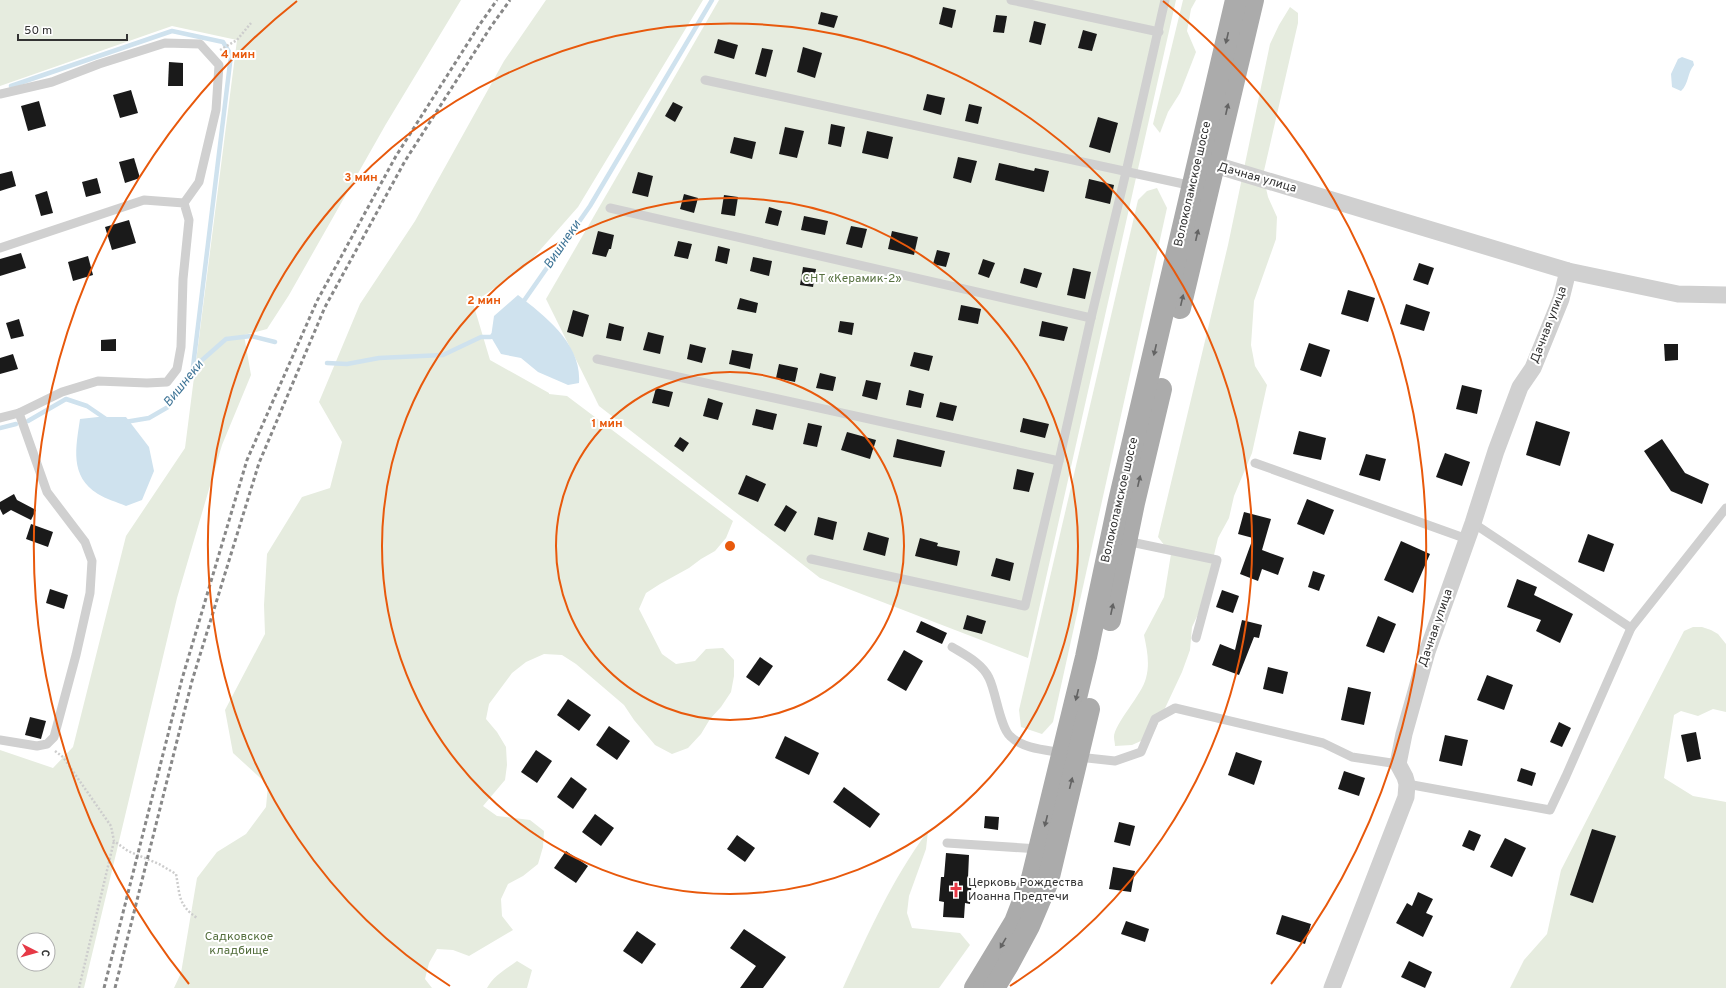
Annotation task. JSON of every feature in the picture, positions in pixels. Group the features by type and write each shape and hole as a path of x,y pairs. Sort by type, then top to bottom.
{"main road":[{"name":"Волоколамское шоссе","path":"1206,163 1236,0"},
{"name":"Волоколамское шоссе","path":"994,988 1029,926 1048,881 1086,657 1119,501 1206,163 1253,0"},
{"name":"Волоколамское шоссе","path":"975,988 1015,922 1032,878 1039,849 1101,660 1200,188"}],"street":[{"name":"Дачная улица","path":"1206,163 1568,270 1678,294 1726,295"},
{"name":"Дачная улица","path":"1398,764 1404,734 1427,652 1473,523 1501,437 1520,387 1533,368 1561,299 1568,270"},
{"path":"1332,988 1406,798 1407,784 1398,764"}],"lane":[{"path":"1011,0 1159,32"},
{"path":"811,559 1024,606 1166,0"},
{"path":"0,94 52,82 99,64 165,43 200,44 219,65 216,110 199,182 184,203"},
{"path":"705,80 1200,188"},
{"path":"0,248 144,200 184,203"},
{"path":"0,418 19,413 62,392 98,381 147,383 167,382 177,369 181,347 183,279 189,220 184,203"},
{"path":"610,208 1091,318"},
{"path":"596,359 1059,461"},
{"path":"0,740 37,746 47,744 54,737 76,656 90,593 92,561 85,542 47,492 19,413"},
{"path":"1255,463 1467,539"},
{"path":"1407,784 1550,810 1631,628 1726,508"},
{"path":"1473,523 1631,628"},
{"path":"1126,541 1217,560 1196,638"},
{"path":"952,647 976,662 989,677 996,695 1003,723 1009,736 1029,746 1070,755 1115,761 1141,752 1155,719 1175,708 1323,743 1352,757 1398,764"},
{"path":"947,843 1039,849"}],"path":[{"path":"224,48 237,40 251,23"},
{"path":"47,744 63,757 111,826 114,841 79,988"},
{"path":"114,841 128,851 159,864 176,874 182,904 186,911 197,918"}],"green space":[{"path":"0,0 461,0 386,124 289,295 267,329 244,335 251,375 222,445 177,598 84,988 0,988 0,750 53,768 73,747 126,536 185,448 237,40 172,26 0,86"},
{"name":"Садковское кладбище","path":"546,0 703,0 578,207 526,266 473,303 490,360 549,394 567,396 733,521 726,538 715,551 646,593 639,609 662,654 676,664 695,661 706,649 723,648 734,660 734,676 731,692 721,707 710,719 701,734 688,748 672,754 655,745 634,720 624,705 576,664 562,655 544,654 526,662 512,673 489,704 486,719 497,732 506,747 507,765 505,780 483,806 497,816 530,820 544,831 543,847 538,864 523,876 508,884 501,899 502,916 513,930 469,956 453,950 437,949 429,963 425,979 432,988 174,988 181,973 197,878 217,852 246,834 266,807 268,785 233,753 225,710 265,634 264,605 267,554 302,497 330,488 342,442 319,402 360,304 415,221 504,61"},
{"name":"СНТ «Керамик-2»","path":"719,0 1176,0 1028,658 820,578 599,406 546,299"},
{"path":"1183,0 1196,0 1191,9 1187,31 1196,52 1180,93 1168,112 1160,133 1153,124"},
{"path":"1290,7 1298,13 1298,23 1263,175 1268,197 1277,217 1276,239 1254,301 1251,345 1255,366 1267,385 1252,453 1234,496 1229,518 1218,538 1202,606 1192,627 1190,650 1182,672 1152,736 1132,745 1115,746 1115,731 1139,693 1146,678 1148,662 1144,635 1164,597 1171,554 1158,537 1228,245 1270,44"},
{"path":"1157,188 1167,208 1053,722 1042,734 1021,727 1019,710 1138,200 1147,191"},
{"path":"1693,627 1702,627 1711,630 1718,634 1726,644 1726,712 1713,709 1698,716 1681,711 1674,715 1664,778 1693,796 1726,802 1726,988 1510,988 1524,960 1547,934 1561,870 1684,631"},
{"path":"928,831 926,849 909,896 907,913 912,928 960,933 970,945 939,988 843,988 871,927 892,888 915,849"},
{"path":"517,961 532,970 527,988 487,988 496,976"}],"water":[{"path":"1682,57 1693,61 1694,65 1690,71 1684,88 1681,91 1672,87 1671,74 1678,59"},
{"path":"518,295 560,332 575,356 579,383 568,385 538,372 521,358 501,354 491,337 494,316"},
{"path":"98,417 126,417 149,447 154,471 142,500 126,506 98,494 82,479 76,450 80,419"}],"building":[{"path":"943,7 956,10 952,28 939,24"},
{"path":"821,12 838,16 834,28 818,24"},
{"path":"996,15 1007,16 1004,33 993,32"},
{"path":"1034,21 1046,24 1041,45 1029,42"},
{"path":"1083,30 1097,34 1092,51 1078,48"},
{"path":"718,39 738,45 734,59 714,53"},
{"path":"803,47 822,53 815,78 797,72"},
{"path":"762,48 773,50 766,77 755,74"},
{"path":"169,62 183,63 183,86 168,86"},
{"path":"131,90 138,113 120,118 113,95"},
{"path":"927,94 945,98 941,115 923,110"},
{"path":"39,101 46,126 28,131 21,106"},
{"path":"673,102 683,107 675,122 665,116"},
{"path":"969,104 982,107 978,124 965,121"},
{"path":"1098,117 1118,123 1110,153 1089,147"},
{"path":"831,124 845,127 841,147 828,144"},
{"path":"785,127 804,131 797,158 779,154"},
{"path":"867,131 893,137 888,159 862,153"},
{"path":"734,137 756,142 752,159 730,153"},
{"path":"958,157 977,161 971,183 953,178"},
{"path":"134,158 140,178 125,183 119,162"},
{"path":"999,163 1034,171 1035,168 1049,171 1044,192 995,180"},
{"path":"12,171 16,186 0,191 0,174"},
{"path":"638,172 653,176 648,197 632,193"},
{"path":"97,178 101,193 86,197 82,182"},
{"path":"1089,179 1114,185 1110,204 1085,198"},
{"path":"47,191 53,213 41,216 35,195"},
{"path":"684,194 698,198 694,213 680,209"},
{"path":"724,195 738,197 735,216 721,214"},
{"path":"769,207 782,211 778,226 765,223"},
{"path":"804,216 828,221 825,235 801,230"},
{"path":"129,220 136,243 112,250 105,227"},
{"path":"851,226 867,229 862,248 846,244"},
{"path":"598,231 614,235 611,249 609,249 606,257 592,254"},
{"path":"892,231 918,237 914,255 888,249"},
{"path":"678,241 692,244 688,259 674,256"},
{"path":"718,246 730,249 727,264 715,261"},
{"path":"937,250 950,253 946,267 933,264"},
{"path":"21,253 26,268 0,276 0,259"},
{"path":"88,256 93,275 73,281 68,262"},
{"path":"753,257 772,261 769,276 750,271"},
{"path":"983,259 995,263 989,278 978,274"},
{"path":"1419,263 1434,268 1428,285 1413,280"},
{"path":"803,267 816,269 813,287 800,285"},
{"path":"1024,268 1042,273 1037,288 1020,283"},
{"path":"1073,268 1091,272 1085,299 1067,295"},
{"path":"1348,290 1375,298 1368,322 1341,314"},
{"path":"740,298 758,303 756,313 737,309"},
{"path":"1406,304 1430,312 1424,331 1400,324"},
{"path":"961,305 981,309 978,324 958,320"},
{"path":"573,310 589,315 583,337 567,332"},
{"path":"19,319 24,336 11,339 6,323"},
{"path":"840,321 854,323 852,335 838,332"},
{"path":"1042,321 1068,327 1064,341 1039,336"},
{"path":"609,323 624,327 621,341 606,338"},
{"path":"648,332 664,336 660,354 643,350"},
{"path":"116,339 116,351 101,351 101,340"},
{"path":"1309,343 1330,350 1321,377 1300,370"},
{"path":"690,344 706,348 702,363 687,359"},
{"path":"1664,344 1678,344 1678,360 1665,361"},
{"path":"732,350 753,354 750,369 729,364"},
{"path":"914,352 933,356 929,371 910,366"},
{"path":"13,354 18,369 0,374 0,358"},
{"path":"779,364 798,368 795,382 776,378"},
{"path":"820,373 836,377 833,391 816,388"},
{"path":"866,380 881,383 877,400 862,396"},
{"path":"1462,385 1482,390 1477,414 1456,409"},
{"path":"656,388 673,392 669,407 652,403"},
{"path":"909,390 924,394 921,408 906,405"},
{"path":"708,398 723,403 718,420 703,416"},
{"path":"940,402 957,406 953,421 936,417"},
{"path":"756,409 777,414 773,430 752,425"},
{"path":"1023,418 1049,424 1045,438 1020,432"},
{"path":"1536,421 1570,432 1560,466 1526,455"},
{"path":"808,423 822,426 817,447 803,444"},
{"path":"1299,431 1326,438 1321,460 1293,454"},
{"path":"847,432 876,440 870,459 841,450"},
{"path":"680,437 689,443 683,452 674,446"},
{"path":"897,439 945,451 941,467 893,457"},
{"path":"1662,439 1685,473 1709,484 1702,504 1671,491 1644,451"},
{"path":"1445,453 1470,462 1462,486 1436,477"},
{"path":"1366,454 1386,459 1380,481 1359,475"},
{"path":"1017,469 1034,473 1029,492 1013,489"},
{"path":"746,475 766,484 758,502 738,494"},
{"path":"14,494 17,500 36,510 31,520 11,510 3,515 0,509 0,502"},
{"path":"1307,499 1334,510 1324,535 1297,524"},
{"path":"786,505 797,512 785,532 774,525"},
{"path":"1244,512 1271,519 1262,550 1284,558 1278,575 1262,569 1258,581 1240,574 1253,538 1238,534"},
{"path":"818,517 837,522 833,540 814,535"},
{"path":"31,524 53,532 48,547 26,539"},
{"path":"868,532 889,538 885,556 863,550"},
{"path":"1588,534 1614,544 1604,572 1578,562"},
{"path":"920,538 938,543 937,546 960,551 957,566 915,556"},
{"path":"1401,541 1430,554 1413,593 1384,580"},
{"path":"996,558 1014,563 1010,581 991,576"},
{"path":"1313,571 1325,575 1319,591 1308,587"},
{"path":"1517,579 1537,587 1534,595 1573,614 1560,643 1536,631 1541,620 1507,607"},
{"path":"50,589 68,595 64,609 46,603"},
{"path":"1222,590 1239,596 1233,613 1216,607"},
{"path":"967,615 986,621 982,634 963,629"},
{"path":"1378,616 1396,624 1384,653 1366,646"},
{"path":"1242,620 1262,625 1259,638 1254,637 1239,675 1212,665 1220,644 1235,650"},
{"path":"921,621 947,633 942,644 916,632"},
{"path":"904,650 923,661 906,691 887,680"},
{"path":"760,657 773,666 759,686 746,677"},
{"path":"1268,667 1288,672 1283,694 1263,689"},
{"path":"1487,675 1513,685 1504,710 1477,700"},
{"path":"1348,687 1371,692 1364,725 1341,720"},
{"path":"568,699 591,715 579,731 557,715"},
{"path":"30,717 46,721 41,739 25,735"},
{"path":"1559,722 1571,728 1562,747 1550,742"},
{"path":"609,726 630,741 617,760 596,745"},
{"path":"1696,732 1701,759 1687,762 1681,735"},
{"path":"1445,735 1468,740 1462,766 1439,761"},
{"path":"785,736 819,753 809,775 775,758"},
{"path":"536,750 552,761 537,783 521,772"},
{"path":"1236,752 1262,761 1254,785 1228,775"},
{"path":"1521,768 1536,773 1532,786 1517,781"},
{"path":"1344,771 1365,778 1359,796 1338,789"},
{"path":"571,777 587,789 573,809 557,797"},
{"path":"844,787 880,814 870,828 833,802"},
{"path":"595,814 614,828 601,846 582,832"},
{"path":"985,816 999,817 998,830 984,828"},
{"path":"1119,822 1135,826 1130,846 1114,842"},
{"path":"1592,829 1616,836 1593,903 1570,895"},
{"path":"1469,830 1481,835 1474,851 1462,846"},
{"path":"737,835 755,848 745,862 727,849"},
{"path":"1505,838 1526,848 1512,877 1490,867"},
{"path":"566,851 588,866 576,883 554,868"},
{"name":"Церковь Рождества Иоанна Предтечи","path":"946,853 969,855 968,878 972,878 970,904 965,903 964,918 943,917 944,902 939,901 941,877 944,877"},
{"path":"1113,867 1135,871 1131,892 1109,889"},
{"path":"1418,892 1433,899 1426,913 1433,916 1423,937 1396,923 1407,903 1412,906"},
{"path":"1282,915 1311,924 1305,944 1276,934"},
{"path":"1126,921 1149,929 1145,942 1121,934"},
{"path":"744,929 786,957 763,988 740,988 756,966 730,948"},
{"path":"637,931 656,944 642,964 623,951"},
{"path":"1409,961 1432,972 1425,988 1401,977"}],"waterway":[{"name":"Вишнеки","path":"521,305 590,206 712,0"},
{"path":"11,86 172,31 223,42 231,55 192,375"},
{"name":"Вишнеки","path":"327,363 347,364 379,358 443,355 481,337 491,337 494,334"},
{"name":"Вишнеки","path":"125,422 149,418 168,407 201,361 226,339 251,336 275,342"},
{"name":"Вишнеки","path":"28,421 66,399 87,406 106,419"},
{"name":"Вишнеки","path":"0,428 16,424"}],"railway":[{"path":"104,988 182,679 247,460 317,301 396,156 480,24 497,0"},
{"path":"115,988 192,681 259,463 325,307 405,161 490,28 510,0"}],"place":[{"name":"Церковь Рождества Иоанна Предтечи","path":"956,890"}]}
